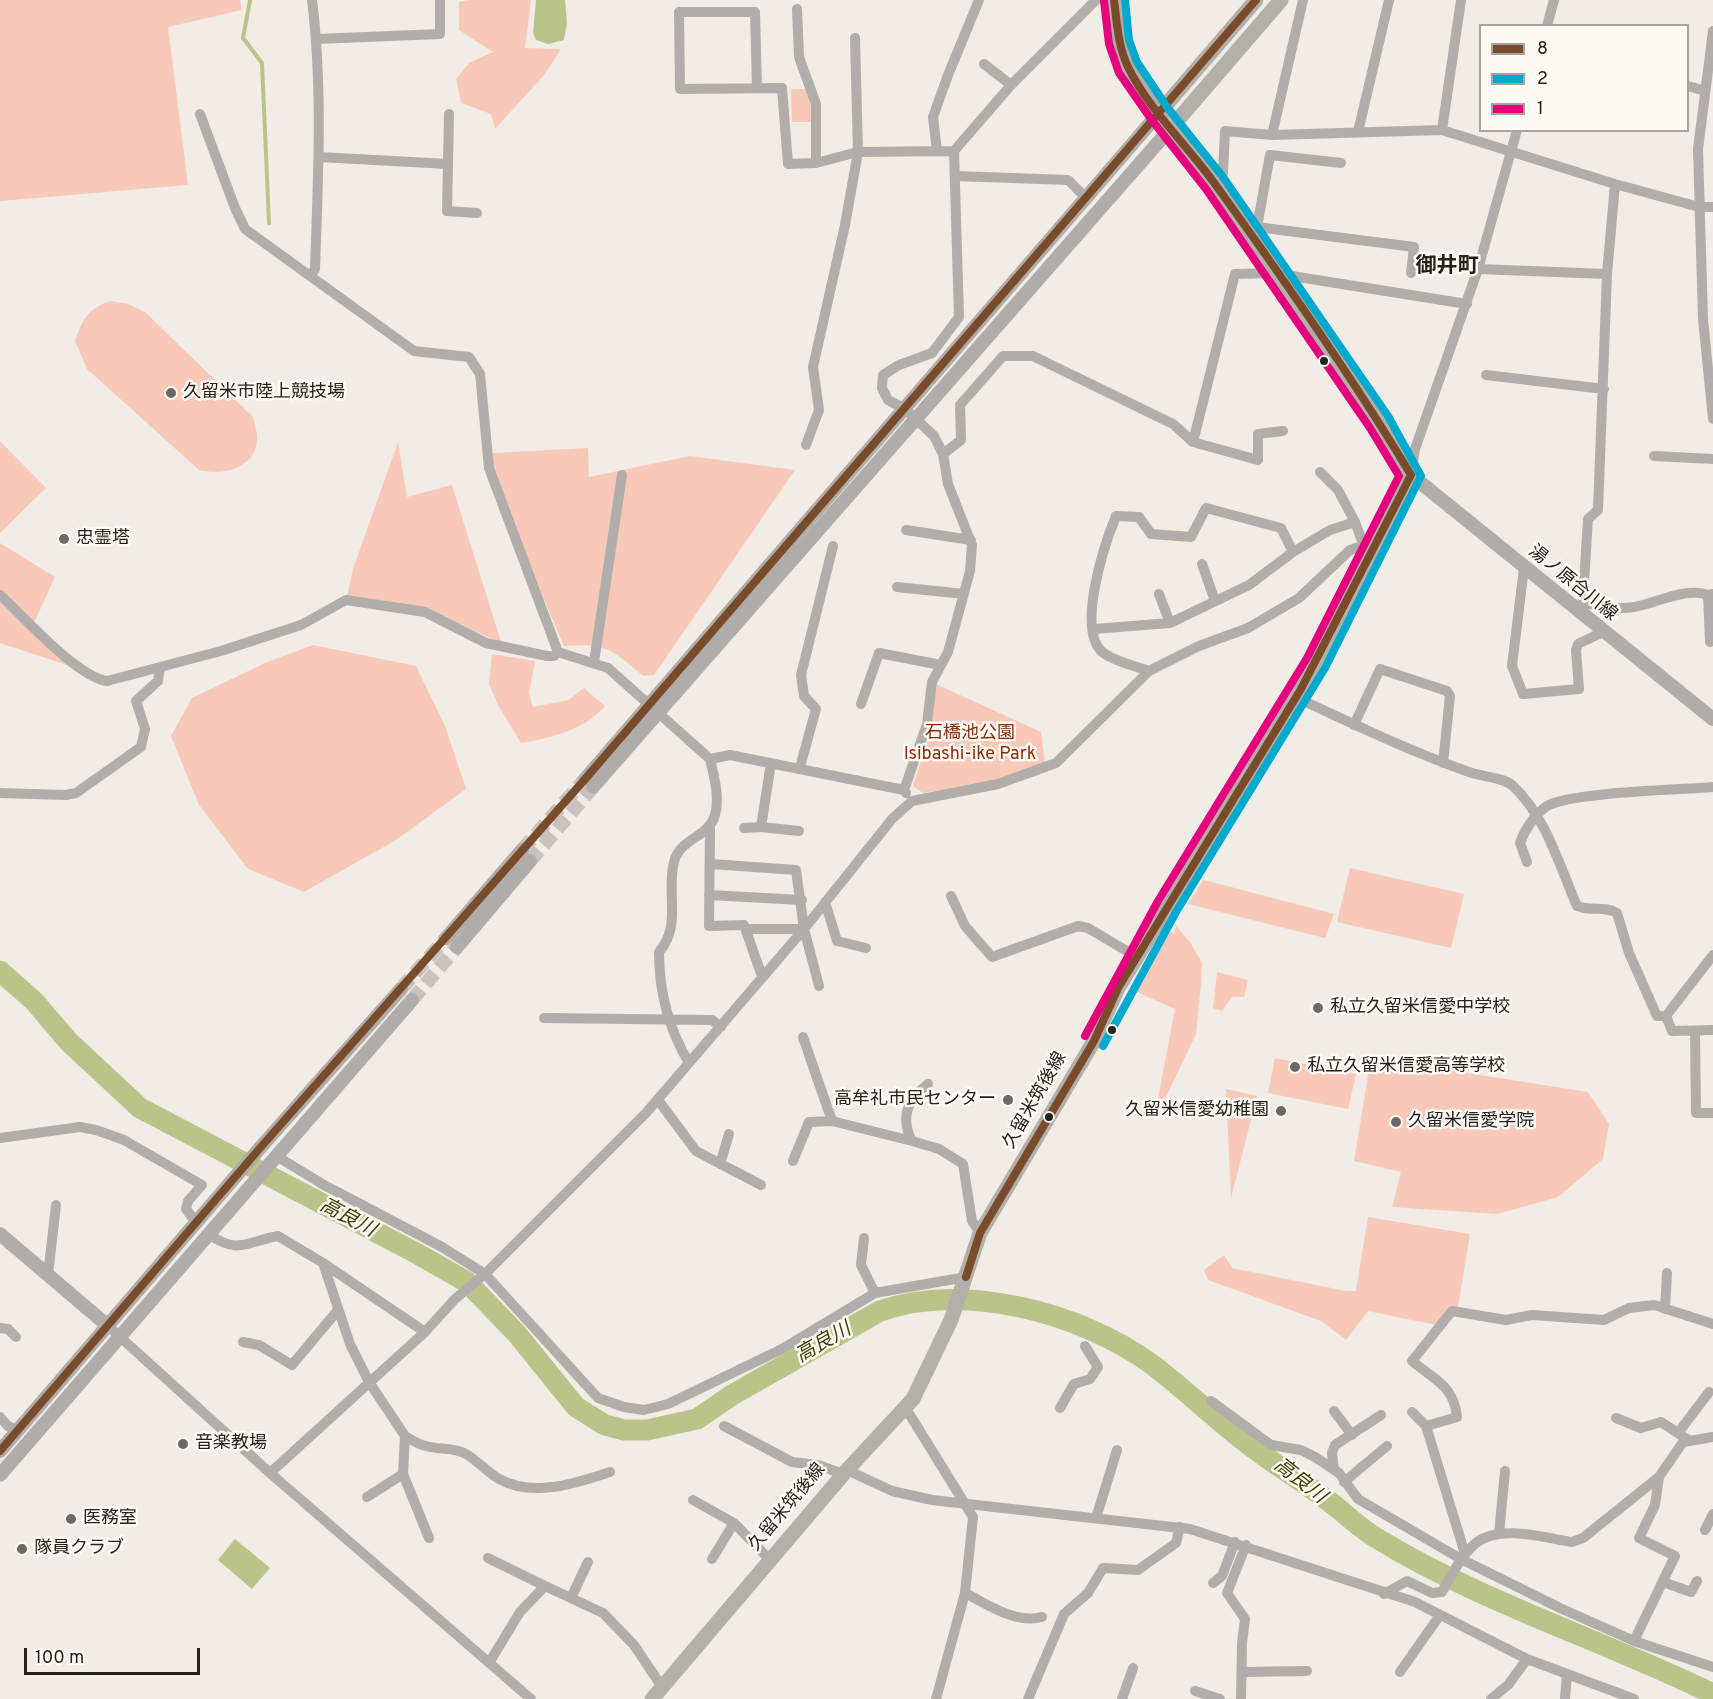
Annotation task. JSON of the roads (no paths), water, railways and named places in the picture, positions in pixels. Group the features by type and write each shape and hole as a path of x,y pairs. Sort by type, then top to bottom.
{"main road":[{"path":"1256,0 1159,114 1252,231 1273,273 1379,422 1411,475"},
{"path":"1170,129 1281,0"},
{"name":"久留米筑後線","path":"657,1693 845,1472 913,1399 952,1316 980,1233 1058,1106 1137,957 1295,697 1411,475"}],"street":[{"path":"311,275 315,269 319,157 317,39 312,0"},
{"path":"317,39 440,34 440,0"},
{"path":"937,151 933,117 979,0"},
{"path":"903,790 927,724 932,682 948,652 964,594 970,571 971,540 948,484 943,454 934,436 910,414 888,400 882,388 884,375 899,365 932,353 959,317 954,151 1011,85 1096,0"},
{"path":"910,414 1086,198 1159,114 1128,67 1119,42 1114,0"},
{"path":"1272,135 1303,0"},
{"path":"1358,132 1389,0"},
{"path":"1442,130 1461,0"},
{"path":"1548,24 1554,0"},
{"path":"797,9 799,57 816,104 816,163"},
{"path":"757,88 755,12 679,12 680,89 782,88 788,164 816,163 858,152 954,151"},
{"path":"1713,31 1698,149 1703,319 1713,419"},
{"path":"806,445 819,410 813,367 845,225 858,152 855,38"},
{"path":"984,64 1011,85"},
{"path":"1689,86 1705,91"},
{"path":"200,114 245,229 414,351 470,357 477,364 487,425 489,468 558,652"},
{"path":"449,114 447,211 477,213"},
{"path":"589,782 910,414 1170,129"},
{"path":"1214,183 1223,173 1226,131 1272,135 1442,130 1615,184 1699,207 1713,207"},
{"path":"1411,475 1415,449 1478,269 1515,132"},
{"path":"1341,163 1270,155 1252,231 1414,247 1411,273"},
{"path":"319,157 448,164"},
{"path":"955,176 1068,180 1086,198"},
{"path":"1615,184 1607,274 1598,510 1588,519 1582,609 1633,608 1697,591 1710,594 1710,642"},
{"path":"1478,269 1607,274"},
{"path":"1193,442 1236,274 1273,273 1467,304"},
{"path":"943,454 961,440 960,405 1003,356 1033,356 1173,424 1193,442 1258,460 1258,434 1283,431"},
{"path":"1486,375 1604,389"},
{"path":"1654,456 1713,459"},
{"path":"1320,472 1338,490 1355,522 1364,546"},
{"path":"594,662 622,475"},
{"name":"湯ノ原合川線","path":"1411,475 1524,568 1582,609 1604,632 1713,719"},
{"path":"1149,671 1104,654 1098,646 1090,614 1102,550 1116,516 1139,517 1152,534 1191,537 1206,508 1281,528 1293,552"},
{"path":"1094,629 1170,623 1249,585 1293,552 1330,530 1355,522"},
{"path":"906,530 971,540"},
{"path":"270,1473 425,1332 455,1299 485,1275 658,1100 804,929 892,819 912,801 998,784 1056,763 1149,671 1198,646 1248,628 1299,598 1350,550 1379,540"},
{"path":"800,767 816,709 804,696 801,675 833,546"},
{"path":"1202,564 1215,601"},
{"path":"1524,568 1512,666 1522,694 1579,689 1576,650 1578,644 1604,632"},
{"path":"897,587 964,594"},
{"path":"1159,594 1170,623"},
{"path":"0,595 94,680 123,679 301,625 346,600 425,612 486,643 547,656 554,656 558,652"},
{"path":"558,652 608,668 710,759 716,792 716,813 710,828 709,926 744,926 746,929 804,929"},
{"path":"861,704 879,653 941,665"},
{"path":"0,794 66,795 76,793 99,779 141,747 144,729 136,700 158,681 160,667"},
{"path":"1354,725 1380,669 1447,691 1450,696 1443,763"},
{"path":"1295,697 1443,763 1485,778 1507,781 1537,813 1577,906 1587,910 1606,907 1617,913 1629,953 1657,1016 1666,1016"},
{"path":"710,759 730,755 771,764 800,767 903,790 912,801"},
{"path":"760,827 771,764"},
{"path":"1527,862 1520,843 1537,813 1561,800 1713,788"},
{"path":"744,828 760,827 799,831"},
{"path":"689,1063 676,1041 668,1018 660,982 660,952 669,941 672,929 673,864 677,852 710,828"},
{"path":"451,943 526,855"},
{"path":"711,864 796,870 802,900 804,929 819,986"},
{"path":"709,895 802,900"},
{"path":"951,896 965,926 992,957 1078,926 1088,928 1137,957"},
{"path":"825,902 837,942 866,948"},
{"path":"746,929 762,976"},
{"path":"1666,1016 1713,955"},
{"path":"0,1451 260,1148 401,989"},
{"path":"0,1475 412,1000"},
{"path":"1666,1016 1672,1031 1713,1030"},
{"path":"544,1018 712,1020 721,1027"},
{"path":"1695,1031 1696,1113 1713,1113"},
{"path":"803,1037 832,1121"},
{"path":"912,1141 906,1129 905,1115 917,1093 928,1084"},
{"path":"658,1100 696,1151 761,1185"},
{"path":"793,1161 809,1122 832,1121 939,1149 963,1164 972,1221 980,1233"},
{"path":"0,1138 80,1127 110,1134 202,1185 188,1201 186,1209 197,1224"},
{"path":"720,1164 729,1134"},
{"path":"278,1157 324,1185 442,1246 485,1275 598,1398 624,1407 644,1410 668,1404 710,1386 782,1349 875,1293 966,1277"},
{"path":"48,1275 56,1204"},
{"path":"0,1234 121,1336 270,1473 531,1699"},
{"path":"210,1235 229,1246 238,1247 278,1236 323,1263 425,1332"},
{"path":"864,1238 861,1266 875,1293"},
{"path":"323,1263 350,1344 369,1382 405,1436 425,1446 456,1450 467,1454 497,1478 515,1486 535,1488 572,1484 610,1472"},
{"path":"1665,1309 1667,1273"},
{"path":"1426,1426 1457,1417 1455,1399 1450,1392 1412,1361 1452,1311 1506,1320 1532,1315 1604,1320 1629,1308 1654,1305 1713,1324"},
{"path":"243,1342 259,1345 292,1365 338,1310"},
{"path":"0,1329 8,1329 16,1337"},
{"path":"1060,1408 1074,1384 1090,1379 1098,1367 1085,1346"},
{"path":"1678,1433 1709,1392"},
{"path":"1211,1401 1271,1445 1301,1450 1334,1470 1358,1499 1462,1559 1560,1608 1634,1641 1713,1667"},
{"path":"906,1407 973,1517 965,1593 940,1698"},
{"path":"1334,1411 1352,1435"},
{"path":"1412,1412 1426,1426 1462,1559"},
{"path":"1334,1470 1332,1452 1335,1445 1381,1415"},
{"path":"0,1417 8,1426 18,1430"},
{"path":"1616,1418 1641,1428 1660,1422 1690,1441"},
{"path":"724,1426 792,1462 818,1465 845,1472 892,1491 967,1505 1180,1527 1240,1544 1383,1594 1415,1602 1527,1659 1634,1699"},
{"path":"405,1436 404,1474 429,1538"},
{"path":"1383,1594 1407,1581 1432,1593 1442,1592 1462,1559 1478,1541 1499,1534 1572,1542 1583,1538 1659,1477 1683,1442 1713,1437"},
{"path":"1344,1482 1387,1446"},
{"path":"1096,1518 1117,1450"},
{"path":"1499,1534 1505,1471"},
{"path":"367,1497 404,1474"},
{"path":"1634,1641 1675,1556 1639,1538 1655,1505 1659,1477"},
{"path":"693,1500 734,1523 770,1560"},
{"path":"1705,1530 1713,1514"},
{"path":"712,1559 734,1523"},
{"path":"1028,1699 1064,1614 1088,1593 1103,1568 1138,1570 1176,1543 1180,1527"},
{"path":"1213,1583 1222,1576 1240,1544"},
{"path":"1240,1544 1227,1593 1245,1619 1241,1699"},
{"path":"488,1558 603,1613 634,1645 657,1693"},
{"path":"571,1598 588,1562"},
{"path":"1663,1582 1691,1592 1697,1581"},
{"path":"489,1663 520,1612 545,1586"},
{"path":"965,1593 1018,1618 1030,1620 1042,1617"},
{"path":"1400,1672 1440,1615"},
{"path":"1491,1699 1508,1685 1527,1659"},
{"path":"1122,1699 1133,1668"},
{"path":"1242,1672 1307,1671"},
{"path":"1565,1699 1567,1675"},
{"path":"1195,1691 1220,1699"}],"waterway":[{"path":"250,0 243,38 262,63 269,223"},
{"name":"高良川","path":"0,971 34,1001 69,1042 140,1108 467,1282 517,1334 576,1407 605,1425 624,1430 647,1430 697,1419 732,1395 880,1311 913,1303 948,1300 984,1301 1020,1307 1056,1316 1090,1329 1150,1363 1252,1447 1326,1499 1371,1535 1418,1562 1501,1602 1713,1694"}],"tunnel":[{"path":"522,850 586,778"},
{"path":"530,861 593,787"},
{"path":"401,989 446,938"},
{"path":"412,1000 457,947"}],"place":[{"name":"久留米市陸上競技場","path":"171,393"},
{"name":"忠霊塔","path":"64,539"},
{"name":"私立久留米信愛中学校","path":"1318,1008"},
{"name":"私立久留米信愛高等学校","path":"1295,1067"},
{"name":"高牟礼市民センター","path":"1008,1100"},
{"name":"久留米信愛幼稚園","path":"1281,1111"},
{"name":"久留米信愛学院","path":"1396,1122"},
{"name":"音楽教場","path":"183,1444"},
{"name":"医務室","path":"71,1519"},
{"name":"隊員クラブ","path":"22,1549"}],"district":[{"name":"御井町","path":"1447,268"}],"park label":[{"name":"石橋池公園 Isibashi-ike Park","path":"970,744"}]}
